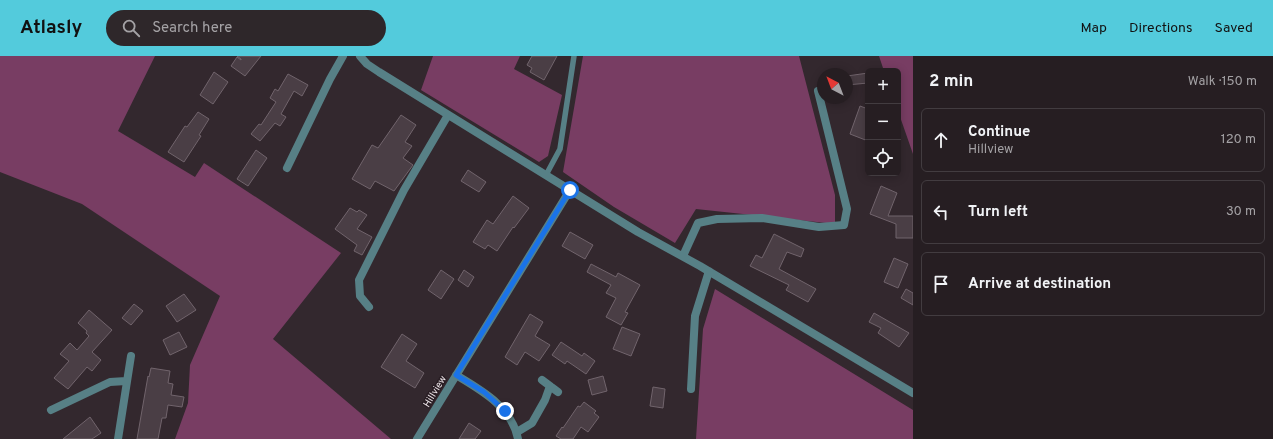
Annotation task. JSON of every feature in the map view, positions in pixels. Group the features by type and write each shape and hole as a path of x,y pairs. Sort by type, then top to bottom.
{"street":[{"path":"287,168 330,79 343,56"},
{"path":"360,56 378,72 546,176 638,232 683,256 913,393"},
{"path":"683,256 698,223 717,219 762,218 819,227 844,225 848,209 821,104"},
{"path":"369,307 360,296 359,280 404,190 448,115"},
{"name":"Hillview","path":"417,439 570,190"},
{"path":"691,389 695,316 709,272"},
{"path":"118,439 131,356"},
{"path":"456,375 494,400 505,411 517,436 532,423 545,400 550,386"},
{"path":"542,380 558,392"},
{"path":"51,410 110,382 126,381"}],"lane":[{"path":"546,176 560,149 574,56"}],"shaded area":[{"path":"0,56 155,56 118,131 195,177 204,163 341,253 273,339 391,439 175,439 188,403 190,365 220,296 82,204 0,172"},
{"path":"433,56 520,56 514,69 562,95 548,156 539,162 421,90"},
{"path":"583,56 799,56 835,195 835,224 696,209 675,243 614,207 563,172"},
{"path":"879,56 913,56 913,154 901,120 901,68 883,68"},
{"path":"715,289 913,410 913,439 696,439 703,329"}],"building":[{"path":"237,56 261,56 245,76 231,66 237,57 241,60"},
{"path":"532,56 557,56 544,80 530,72 532,68 527,65"},
{"path":"214,72 228,82 213,104 200,95"},
{"path":"865,73 865,83 853,84 853,75"},
{"path":"288,74 308,85 302,96 294,91 281,114 286,117 280,126 275,123 260,141 251,134 259,124 261,125 276,102 270,98 275,89 278,91"},
{"path":"860,106 865,108 865,140 850,134"},
{"path":"198,112 209,119 199,135 201,136 184,162 168,152 185,126 187,127"},
{"path":"401,115 416,125 405,142 412,146 403,158 413,165 394,191 375,181 370,189 352,179 372,145 378,148"},
{"path":"256,150 267,158 248,186 237,179"},
{"path":"468,170 486,182 479,192 461,181"},
{"path":"881,186 897,193 888,216 913,216 913,238 896,238 896,224 870,214"},
{"path":"513,196 529,208 514,228 513,227 497,251 488,245 485,249 473,242 487,220 493,224"},
{"path":"350,208 357,212 359,210 367,215 357,229 372,237 362,255 354,251 357,245 335,229"},
{"path":"570,232 593,245 585,259 562,246"},
{"path":"774,234 804,249 801,257 787,252 779,269 816,289 808,302 786,290 789,285 750,266 756,255 762,258"},
{"path":"894,258 908,264 898,288 884,282"},
{"path":"591,264 616,277 618,273 640,285 625,312 628,313 621,325 606,317 616,298 606,293 611,285 587,272"},
{"path":"441,270 454,279 441,299 428,290"},
{"path":"464,270 474,277 468,287 458,280"},
{"path":"906,289 913,293 913,305 901,298"},
{"path":"184,294 196,310 177,322 166,306"},
{"path":"134,304 143,311 131,325 122,318"},
{"path":"89,310 112,330 92,352 101,360 92,371 87,367 68,389 54,378 69,361 60,354 70,343 77,350 89,336 86,333 87,331 78,323"},
{"path":"874,313 909,333 899,347 878,333 881,328 869,322"},
{"path":"530,314 543,322 535,336 550,345 539,361 525,352 517,365 505,357"},
{"path":"622,327 640,334 631,356 613,349"},
{"path":"179,332 187,347 170,355 163,340"},
{"path":"402,334 417,344 406,361 424,373 415,388 381,367"},
{"path":"561,342 582,356 584,353 595,361 586,374 567,361 565,364 552,355"},
{"path":"151,368 170,371 168,383 173,384 171,395 184,397 182,407 168,405 166,418 162,418 158,439 137,439 148,376 149,377"},
{"path":"603,376 607,391 592,395 588,380"},
{"path":"653,387 665,389 663,408 650,406"},
{"path":"584,402 596,411 594,413 599,417 588,432 581,427 573,439 561,439 556,436 578,406 580,407"},
{"path":"90,417 101,433 92,439 63,439"},
{"path":"469,423 481,431 475,439 459,439"}],"route":[{"path":"505,411 484,392 456,375 570,190"}]}
